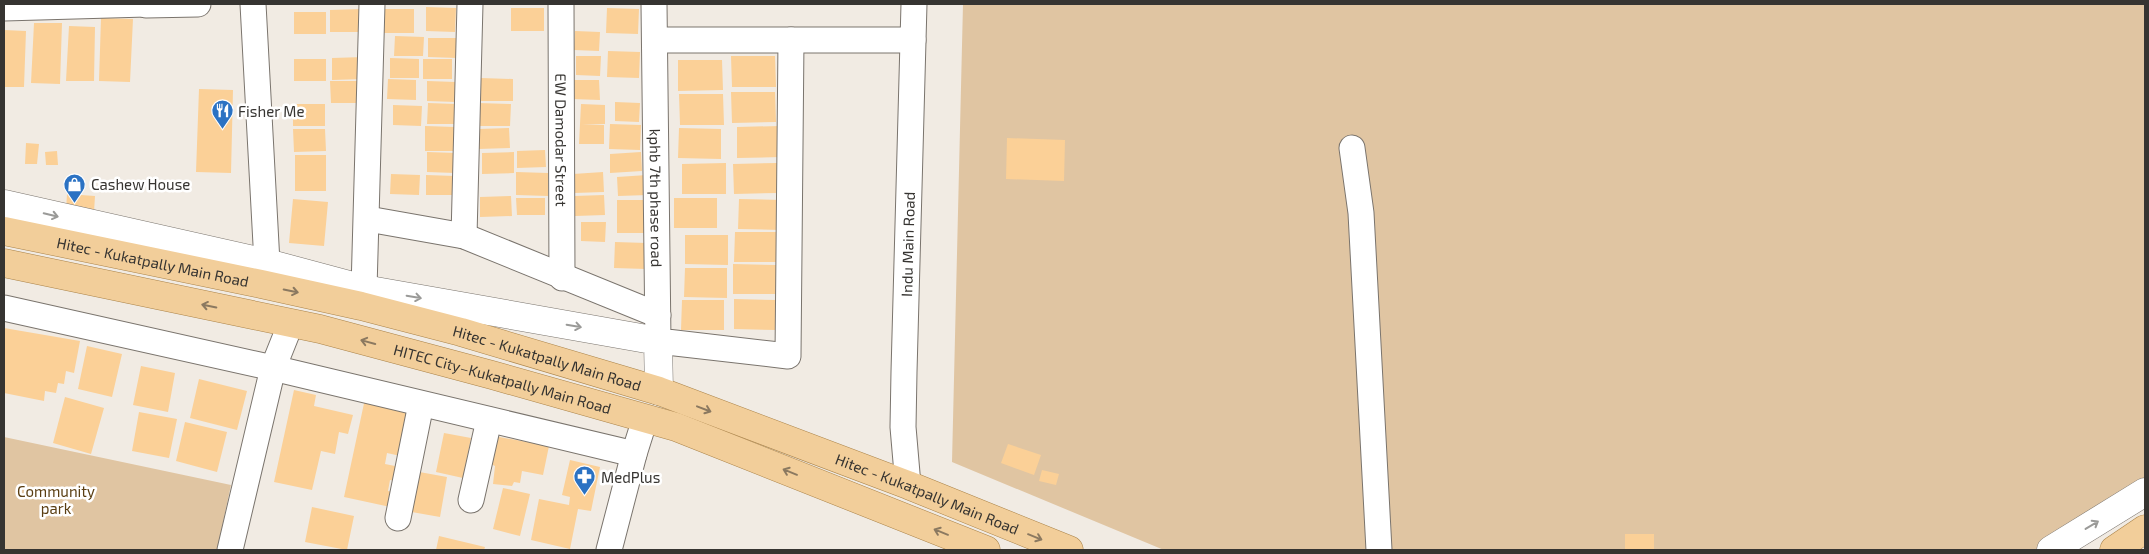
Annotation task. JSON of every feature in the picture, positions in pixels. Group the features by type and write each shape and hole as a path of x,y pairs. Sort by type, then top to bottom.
{"main road":[{"name":"Hitec - Kukatpally Main Road","path":"4,231 264,274 361,306 461,332 659,391 908,485 1069,550"},
{"name":"HITEC City–Kukatpally Main Road","path":"4,263 291,323 492,374 676,427 986,550"},
{"path":"2114,550 2145,529"}],"street":[{"path":"4,8 49,5 198,4"},
{"path":"253,4 264,274"},
{"path":"364,288 368,219 372,4"},
{"path":"464,236 470,4"},
{"name":"EW Damodar Street","path":"561,4 562,278"},
{"name":"kphb 7th phase road","path":"654,4 659,391"},
{"name":"Indu Main Road","path":"908,485 903,427 914,4"},
{"path":"655,40 912,40"},
{"path":"4,204 264,274 658,328 788,356 791,40"},
{"path":"1352,148 1361,213 1379,550"},
{"path":"368,219 464,236 562,278 658,328"},
{"path":"4,308 273,368 634,454"},
{"path":"230,550 273,368 291,323"},
{"path":"398,518 421,404"},
{"path":"609,550 645,419"},
{"path":"471,500 489,420"},
{"path":"2051,550 2145,492"}],"green space":[{"path":"963,4 2145,4 2145,488 2034,550 1164,550 952,462"},
{"name":"Community park","path":"4,437 231,485 217,550 4,550"}],"building":[{"path":"426,7 456,8 455,32 426,31"},
{"path":"511,8 544,8 544,31 511,31"},
{"path":"607,8 639,9 638,34 606,33"},
{"path":"362,9 362,32 330,32 330,10"},
{"path":"385,9 414,9 414,33 384,33"},
{"path":"294,12 326,12 326,34 294,34"},
{"path":"101,18 133,19 130,82 99,81"},
{"path":"34,23 62,23 60,84 31,83"},
{"path":"69,26 95,27 94,81 66,81"},
{"path":"4,30 26,31 24,87 4,87"},
{"path":"575,31 600,32 599,51 574,50"},
{"path":"395,36 424,37 423,56 394,56"},
{"path":"428,38 457,38 457,58 428,57"},
{"path":"608,51 640,52 639,78 607,77"},
{"path":"576,56 601,56 600,76 576,75"},
{"path":"731,56 775,56 776,87 732,87"},
{"path":"364,57 364,79 332,80 332,58"},
{"path":"390,58 419,59 419,78 390,78"},
{"path":"294,59 326,59 326,81 294,81"},
{"path":"423,59 452,59 452,79 423,79"},
{"path":"678,60 722,60 723,90 678,91"},
{"path":"481,78 513,79 513,101 481,101"},
{"path":"388,79 416,80 416,100 387,99"},
{"path":"572,80 599,80 600,100 572,99"},
{"path":"330,81 363,81 363,103 331,103"},
{"path":"427,81 456,82 456,102 427,101"},
{"path":"199,89 233,90 231,173 196,172"},
{"path":"731,92 775,92 776,122 732,123"},
{"path":"679,94 723,94 724,125 680,125"},
{"path":"615,102 640,103 639,122 615,121"},
{"path":"428,103 456,104 456,124 427,124"},
{"path":"478,103 511,104 510,126 478,126"},
{"path":"293,104 325,104 325,126 293,126"},
{"path":"581,104 605,105 605,124 582,124 604,125 604,144 579,144"},
{"path":"393,105 422,106 421,126 393,125"},
{"path":"610,124 641,125 640,150 609,149"},
{"path":"425,126 455,127 455,151 425,151"},
{"path":"780,126 781,157 737,158 737,127"},
{"path":"509,128 510,148 478,149 478,129"},
{"path":"679,128 721,129 721,159 678,158"},
{"path":"293,129 325,129 326,151 294,152"},
{"path":"1007,138 1065,140 1064,181 1006,179"},
{"path":"26,143 39,144 37,164 25,164"},
{"path":"545,150 546,167 517,168 517,151"},
{"path":"57,151 58,165 46,165 45,152"},
{"path":"427,152 456,153 455,173 427,172"},
{"path":"514,152 514,173 482,174 482,153"},
{"path":"641,152 642,171 610,173 610,154"},
{"path":"295,155 326,155 326,191 295,191"},
{"path":"726,163 726,194 682,194 682,164"},
{"path":"777,163 778,193 734,194 733,164"},
{"path":"516,172 548,173 548,196 516,195"},
{"path":"603,172 604,192 574,193 573,174"},
{"path":"391,174 420,175 419,195 390,194"},
{"path":"426,175 455,176 455,195 426,195"},
{"path":"647,175 648,195 618,196 617,177"},
{"path":"67,194 95,196 94,212 66,210"},
{"path":"604,195 605,215 575,216 574,196"},
{"path":"511,196 512,216 480,217 480,197"},
{"path":"516,198 545,198 545,215 517,215"},
{"path":"674,198 717,198 717,228 674,228"},
{"path":"293,199 328,202 324,246 289,243"},
{"path":"739,199 781,200 781,230 738,229"},
{"path":"617,200 646,200 646,233 617,233"},
{"path":"581,222 606,222 605,242 581,241"},
{"path":"735,232 777,232 777,262 734,262"},
{"path":"685,235 728,235 728,265 685,264"},
{"path":"615,242 647,243 646,269 614,268"},
{"path":"733,264 776,265 776,294 733,294"},
{"path":"685,268 727,268 727,298 684,297"},
{"path":"734,299 777,300 777,330 734,329"},
{"path":"682,300 724,300 724,330 681,330"},
{"path":"4,328 80,341 74,373 66,371 64,384 58,383 56,393 45,391 44,401 4,393"},
{"path":"87,346 122,354 112,397 78,389"},
{"path":"141,366 175,373 168,412 133,405"},
{"path":"199,379 247,391 237,430 190,418"},
{"path":"294,390 316,395 314,406 353,415 348,434 339,432 335,454 321,451 312,490 274,482"},
{"path":"366,394 416,405 405,457 387,453 385,464 400,467 397,481 390,480 388,491 398,493 395,508 344,497"},
{"path":"65,397 104,408 91,454 53,443"},
{"path":"139,412 177,419 169,458 132,451"},
{"path":"185,422 227,432 217,472 176,461"},
{"path":"444,433 471,438 463,478 436,472"},
{"path":"494,436 549,446 543,475 522,471 520,483 514,482 512,486 493,484 495,466 489,463"},
{"path":"1008,444 1041,455 1034,475 1001,463"},
{"path":"570,460 600,467 591,511 578,509 570,549 531,540 539,499 569,505 570,497 562,495"},
{"path":"1042,470 1059,474 1056,485 1039,481"},
{"path":"414,471 447,477 440,517 406,511"},
{"path":"503,488 530,494 520,536 493,529"},
{"path":"312,507 354,516 347,550 305,542"},
{"path":"1625,534 1654,534 1654,550 1625,550"},
{"path":"439,536 485,547 484,550 436,550"}],"place":[{"name":"Fisher Me","path":"222,130"},
{"name":"Cashew House","path":"75,203"},
{"name":"MedPlus","path":"585,496"}]}
